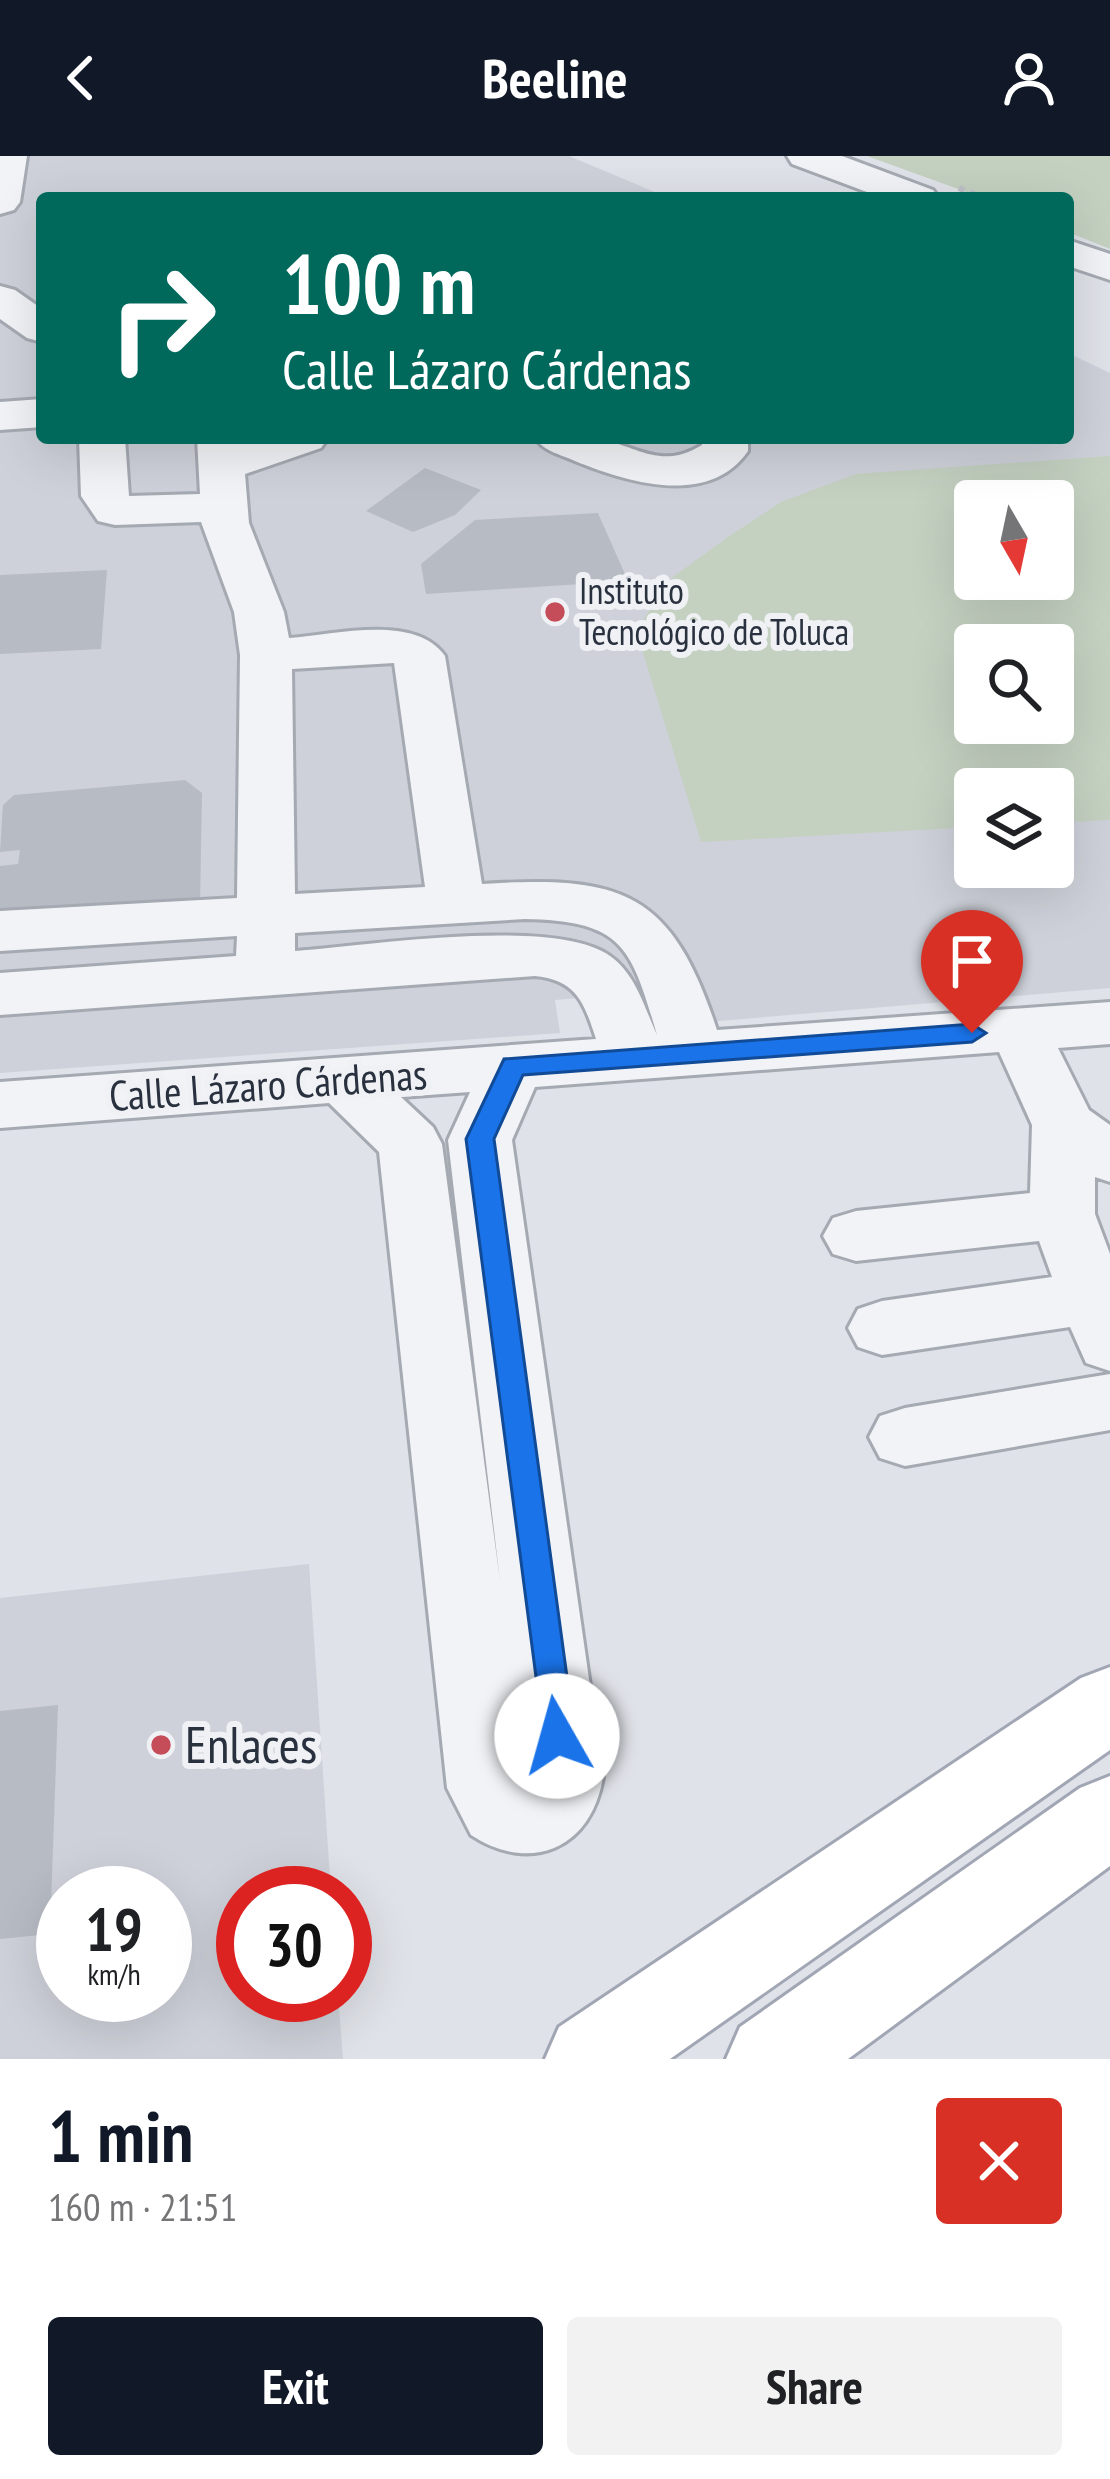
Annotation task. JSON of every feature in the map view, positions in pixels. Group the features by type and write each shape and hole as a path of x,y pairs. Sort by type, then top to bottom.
{"main road":[{"path":"591,2059 1110,1704"},
{"path":"772,2059 1110,1816"}],"street":[{"path":"0,202 8,156"},
{"path":"806,156 903,192"},
{"path":"1074,254 1110,268"},
{"path":"0,299 36,325"},
{"path":"0,416 36,413"},
{"path":"102,444 105,496 116,511 290,444"},
{"path":"574,444 652,473 676,475 725,451 725,444"},
{"path":"221,471 266,655 267,945"},
{"path":"266,655 403,646 419,656 456,904"},
{"path":"0,994 267,945 456,904 555,899 610,907 639,928 657,949 693,1052"},
{"path":"0,932 562,956 592,969 606,983 633,1057"},
{"name":"Calle Lázaro Cárdenas","path":"0,1105 1110,1023"},
{"path":"882,1328 1100,1321 1062,1214 1087,1142 1019,1030"},
{"path":"343,1079 410,1144 487,1788 497,1809 511,1816 532,1817 552,1808 563,1791 480,1139 513,1066"},
{"path":"856,1236 1062,1214"},
{"path":"905,1437 1110,1402"},
{"path":"451,1492 526,1486"}],"shaded area":[{"name":"Instituto Tecnológico de Toluca","path":"0,156 569,156 655,192 36,192 36,444 1074,444 1074,356 1110,373 1110,988 695,1023 674,990 555,1000 560,1033 0,1073"},
{"name":"Enlaces","path":"309,1564 329,1866 216,1866 216,2022 340,2022 343,2059 0,2059 0,1598"}],"green space":[{"path":"867,156 1110,156 1110,249 1074,234 1074,192 966,192"},
{"path":"1110,456 1110,820 1074,822 1074,768 954,768 954,828 701,842 636,630 673,577 781,502 856,474"}],"building":[{"path":"425,468 481,490 455,515 413,532 366,511"},
{"path":"598,513 628,581 426,594 421,564 475,520"},
{"path":"107,570 101,649 0,654 0,575"},
{"path":"185,780 202,793 200,904 0,915 0,866 18,864 20,850 0,852 3,805 14,795"},
{"path":"58,1705 52,1866 36,1866 36,1935 0,1939 0,1711"}],"place":[{"name":"Instituto Tecnológico de Toluca","path":"555,612"},
{"name":"Enlaces","path":"161,1745"}],"route":[{"path":"557,1736 480,1139 513,1066 972,1033"}]}
